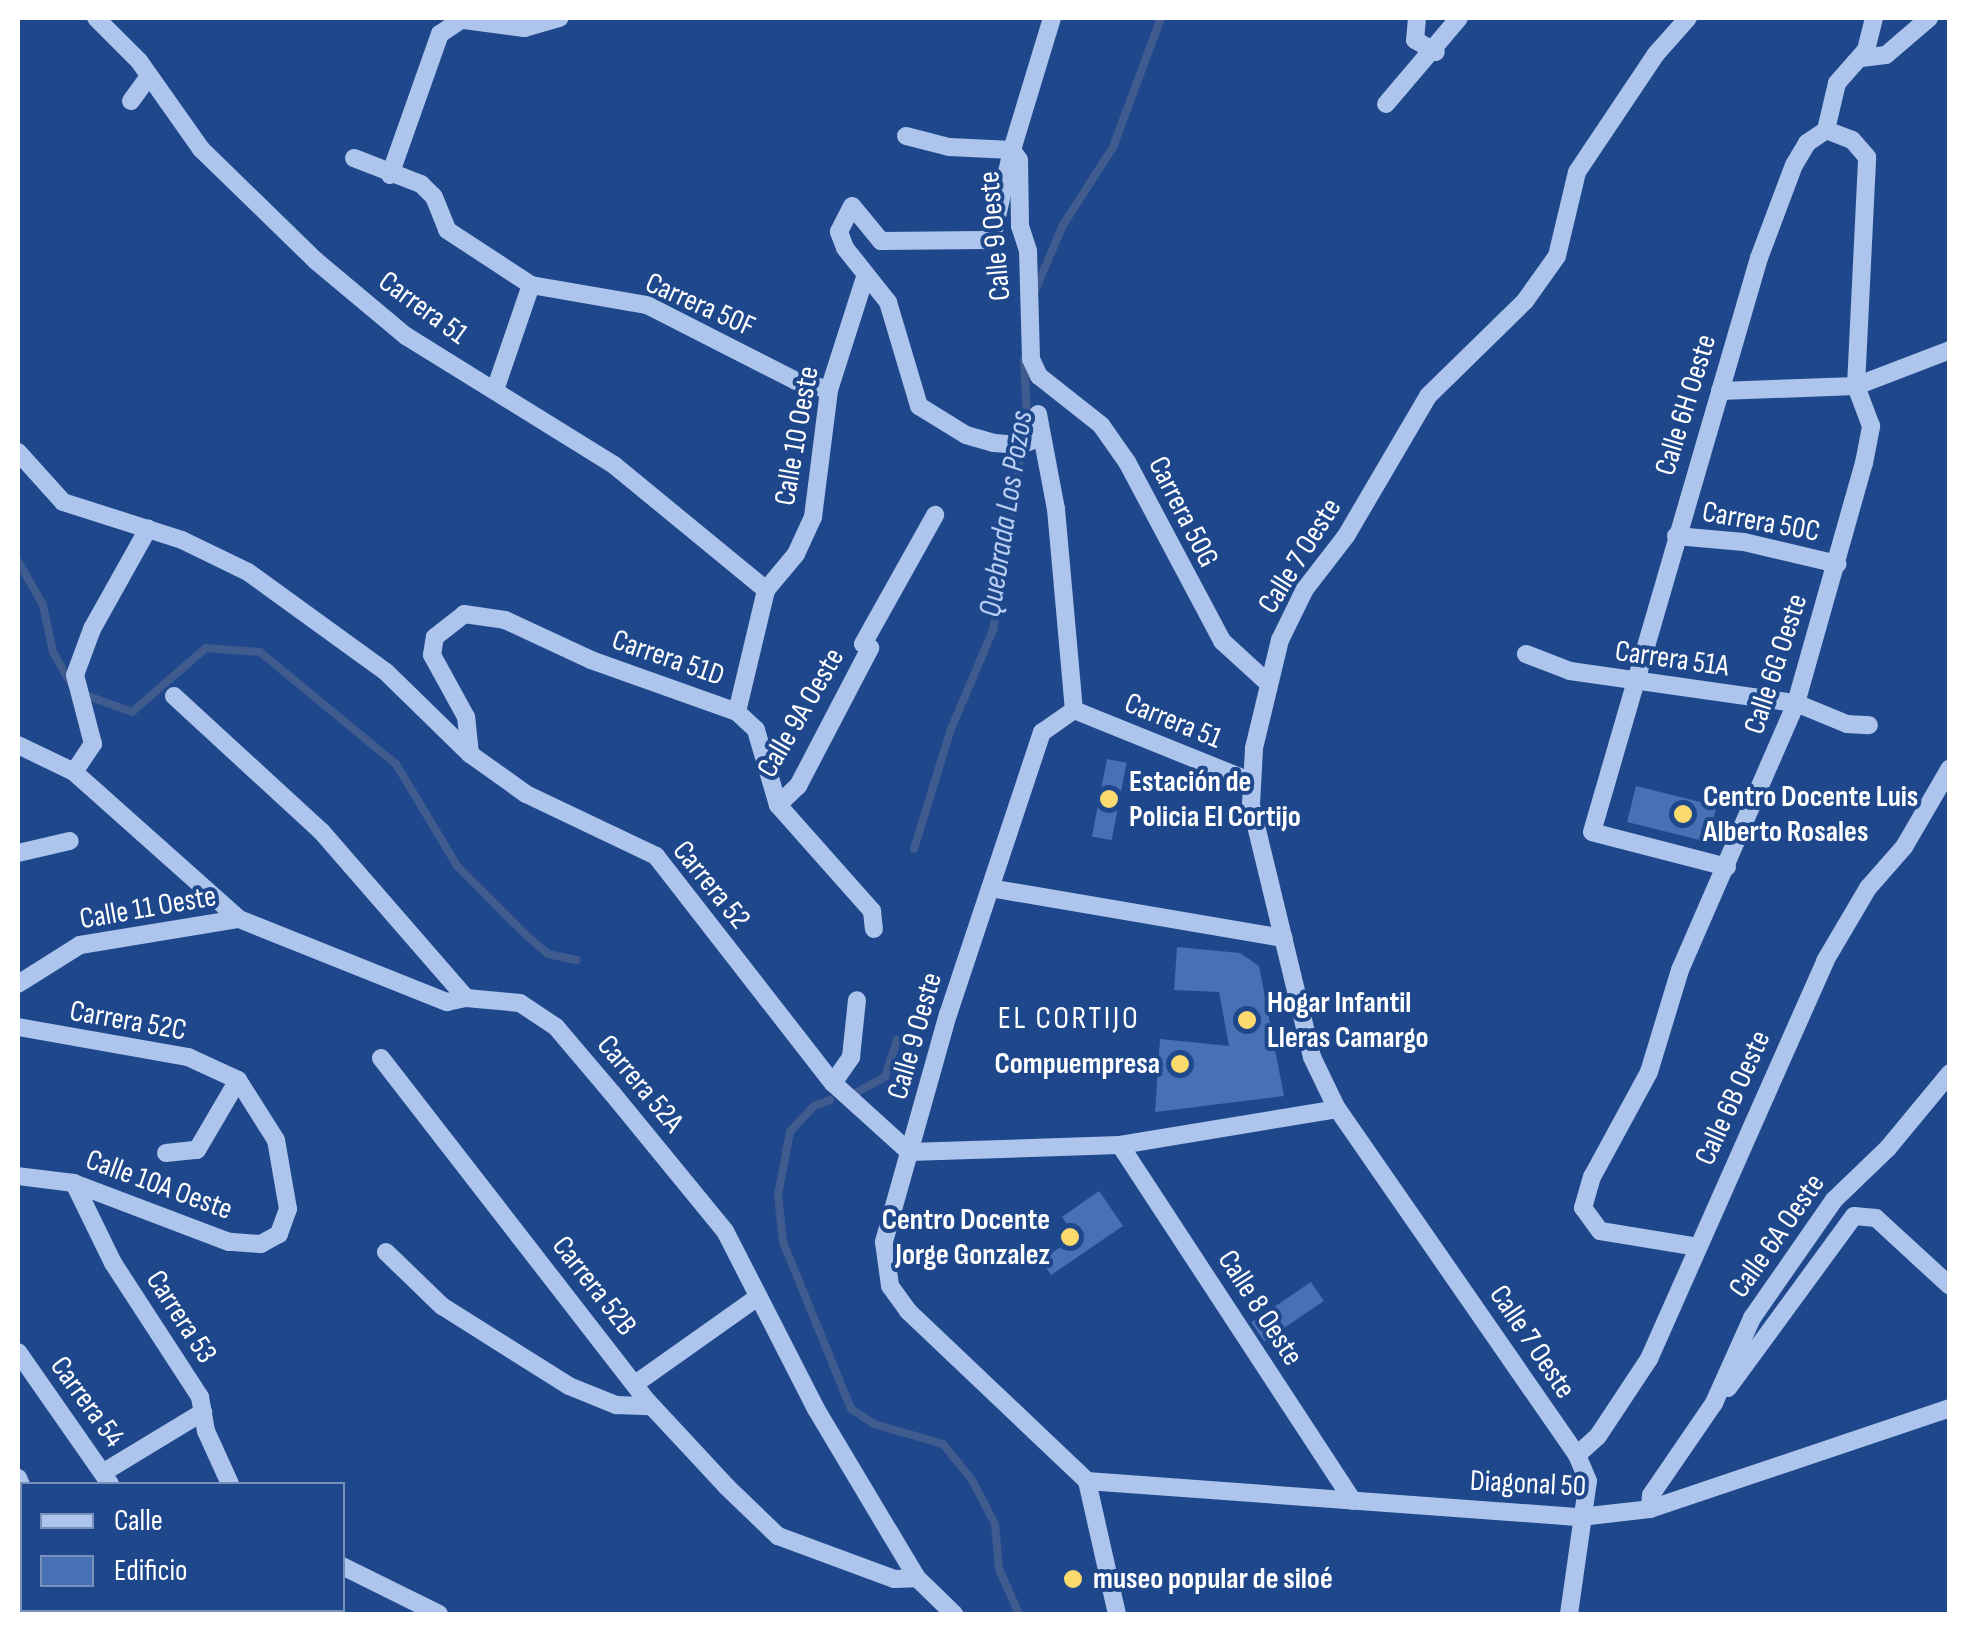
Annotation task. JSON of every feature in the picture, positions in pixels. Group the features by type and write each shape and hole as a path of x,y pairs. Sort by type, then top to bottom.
{"street":[{"name":"Carrera 51","path":"96,18 148,78 200,150 262,214 406,336 614,465 766,590"},
{"path":"390,175 440,34 464,19 524,28 560,18"},
{"name":"Calle 9 Oeste","path":"865,277 840,232 852,206 881,241 984,240 993,234 1012,150 1052,18"},
{"path":"1417,18 1415,40 1436,52"},
{"path":"1386,104 1436,52 1458,18"},
{"name":"Calle 7 Oeste","path":"1569,1614 1588,1481 1577,1455 1337,1109 1312,1057 1252,782 1268,683 1305,589 1346,536 1428,396 1524,302 1557,256 1577,172 1656,54 1688,18"},
{"name":"Calle 6H Oeste","path":"1727,867 1592,832 1676,536 1794,165 1807,143 1826,130 1837,83 1861,58 1874,18"},
{"path":"1861,58 1886,55 1929,18"},
{"path":"130,101 148,78"},
{"name":"Calle 6G Oeste","path":"1698,1248 1600,1232 1584,1208 1592,1177 1649,1072 1680,970 1796,704 1837,564 1871,426 1856,386 1867,157 1852,140 1826,130"},
{"path":"906,136 950,148 1012,150"},
{"name":"Calle 9 Oeste","path":"1012,150 1019,160 1020,226 1028,251 1030,360 1039,376"},
{"name":"Carrera 50F","path":"354,158 420,184 434,197 447,230 532,285 648,305 796,381 829,390"},
{"path":"865,277 888,302 914,395 935,418 966,435 1020,445 1042,438"},
{"name":"Calle 10 Oeste","path":"737,712 766,590 796,554 813,516 829,390 865,277"},
{"path":"495,390 532,285"},
{"path":"1720,391 1856,386 1950,350"},
{"name":"Carrera 50G","path":"1039,376 1101,425 1127,462 1222,641 1268,683"},
{"path":"1038,414 1056,509 1074,710"},
{"name":"Carrera 52","path":"18,452 62,502 148,529 248,572 386,672 470,754 530,796 656,856 834,1083 909,1152"},
{"name":"Calle 9A Oeste","path":"778,805 798,786 935,515"},
{"path":"74,772 93,744 75,675 99,616 148,529"},
{"name":"Carrera 50C","path":"1676,536 1744,542 1837,564"},
{"name":"Carrera 51D","path":"470,754 466,717 432,656 435,636 464,614 505,620 591,660 737,712 756,730 778,805 872,911 874,929"},
{"name":"Carrera 51A","path":"1526,654 1634,684 1796,704 1846,724 1868,726"},
{"path":"18,745 74,772 240,918 447,1002 466,998 322,830 174,696"},
{"name":"Carrera 51","path":"1074,710 1252,782"},
{"name":"Calle 9 Oeste","path":"1074,710 1042,732 990,888 884,1242 890,1286 1087,1481"},
{"name":"Calle 6B Oeste","path":"1577,1455 1598,1436 1648,1359 1825,961 1868,888 1904,847 1950,768"},
{"path":"18,852 70,841"},
{"path":"990,888 1284,938"},
{"name":"Calle 11 Oeste","path":"19,979 80,944 240,918"},
{"name":"Carrera 52A","path":"466,998 520,1003 556,1027 725,1231 916,1578 954,1614"},
{"path":"834,1083 851,1057 857,1000"},
{"name":"Carrera 52C","path":"18,1028 188,1058 238,1080"},
{"name":"Carrera 52B","path":"381,1058 651,1406 778,1536 894,1579 916,1578"},
{"name":"Calle 6A Oeste","path":"1714,1404 1752,1318 1834,1200 1888,1148 1950,1073"},
{"path":"166,1153 197,1150 238,1080"},
{"name":"Calle 10A Oeste","path":"18,1176 74,1183 229,1242 261,1244 279,1234 288,1209 276,1140 238,1080"},
{"path":"909,1152 1120,1145 1337,1109"},
{"name":"Calle 8 Oeste","path":"1120,1145 1353,1501"},
{"name":"Carrera 53","path":"74,1183 113,1263 182,1363 229,1482"},
{"name":"Calle 6A Oeste","path":"1650,1508 1651,1495 1842,1227 1868,1215 1950,1286"},
{"path":"386,1252 442,1306 569,1386 616,1405 651,1406"},
{"path":"635,1384 758,1297"},
{"name":"Carrera 54","path":"18,1352 107,1478"},
{"name":"Diagonal 50","path":"1087,1481 1580,1517 1650,1508 1950,1408"},
{"path":"107,1478 203,1412"},
{"path":"1087,1481 1117,1614"},
{"path":"345,1568 438,1614"}],"building":[{"name":"Estación de Policia El Cortijo","path":"1107,759 1127,763 1112,840 1092,837"},
{"path":"1636,786 1717,806 1708,842 1627,822"},
{"name":"Hogar Infantil Lleras Camargo","path":"1177,947 1240,953 1259,966 1284,1096 1155,1112 1160,1039 1229,1046 1219,992 1174,990"},
{"name":"Centro Docente Jorge Gonzalez","path":"1099,1191 1123,1226 1051,1275 1041,1260 1076,1237 1062,1217"},
{"path":"1311,1282 1324,1301 1264,1341 1251,1322"}],"waterway":[{"name":"Quebrada Los Pozos","path":"1034,293 1063,225 1113,147 1161,18"},
{"name":"Quebrada Los Pozos","path":"914,849 951,729 993,630 1027,416 1024,360"},
{"path":"18,561 43,605 53,652 73,687"},
{"path":"85,695 132,712 206,648 260,652 396,764 458,867 528,937 548,954 576,960"},
{"name":"Quebrada Los Pozos","path":"857,1092 885,1077 897,1040"},
{"path":"830,1100 814,1106 790,1132 778,1195 783,1242 851,1409 874,1424 943,1444 972,1480 995,1524 999,1569 1019,1614"}],"place":[{"name":"Estación de Policia El Cortijo","path":"1109,799"},
{"name":"Centro Docente Luis Alberto Rosales","path":"1683,814"},
{"name":"Hogar Infantil Lleras Camargo","path":"1247,1020"},
{"name":"Compuempresa","path":"1180,1064"},
{"name":"Centro Docente Jorge Gonzalez","path":"1070,1237"},
{"name":"museo popular de siloé","path":"1073,1579"}],"district":[{"name":"EL CORTIJO","path":"1069,1019"}]}
